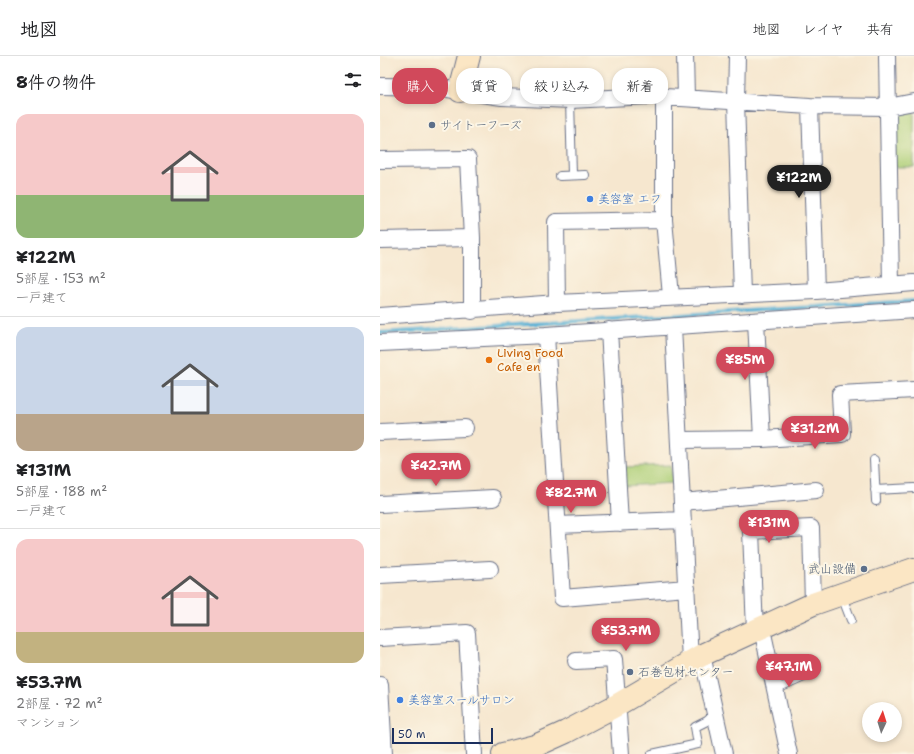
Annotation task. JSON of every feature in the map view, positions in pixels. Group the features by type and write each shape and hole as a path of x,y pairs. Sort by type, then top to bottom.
{"street":[{"path":"466,68 469,56"},
{"path":"685,56 686,97"},
{"path":"736,56 742,295"},
{"path":"887,56 891,286"},
{"path":"380,86 434,87 456,90"},
{"path":"668,96 810,106 888,107 914,102"},
{"path":"664,104 664,220 670,296"},
{"path":"810,106 816,291"},
{"path":"380,160 468,160 472,238 472,311"},
{"path":"557,303 556,222 664,220"},
{"path":"380,240 472,238"},
{"path":"380,316 472,311 557,303 670,296 742,295 891,286 914,283"},
{"path":"380,343 546,335 914,310"},
{"path":"756,321 762,439"},
{"path":"673,327 687,588 696,658 716,713 724,754"},
{"path":"609,330 620,523"},
{"path":"546,335 562,598 687,588"},
{"path":"679,440 762,439 842,434 840,394 914,390"},
{"path":"380,432 465,428"},
{"path":"682,502 816,490"},
{"path":"380,504 492,498"},
{"path":"558,526 683,520"},
{"path":"789,754 775,690 759,630 751,531 811,528 813,604"},
{"path":"503,754 535,746 617,705 696,658 813,604 914,569"},
{"path":"380,575 490,570"},
{"path":"380,638 467,633 474,754"},
{"path":"576,661 614,659 621,754"},
{"path":"380,694 384,754"}],"lane":[{"path":"570,104 572,175"},
{"path":"560,176 585,175"},
{"path":"874,460 876,501"},
{"path":"875,490 914,488"},
{"path":"841,594 852,620"},
{"path":"775,690 804,677"},
{"path":"652,754 698,744 694,728 707,721 716,713"}],"green space":[{"path":"914,112 914,167 893,167 892,120 898,115"},
{"path":"671,465 673,483 624,486 623,467"}],"waterway":[{"path":"380,333 914,301"}],"place":[{"name":"サイトーフーズ","path":"432,125"},
{"name":"美容室 エフ","path":"590,199"},
{"name":"Living Food Cafe en","path":"489,360"},
{"name":"武山設備","path":"864,569"},
{"name":"石巻包材センター","path":"630,672"},
{"name":"美容室スールサロン","path":"400,700"}]}
